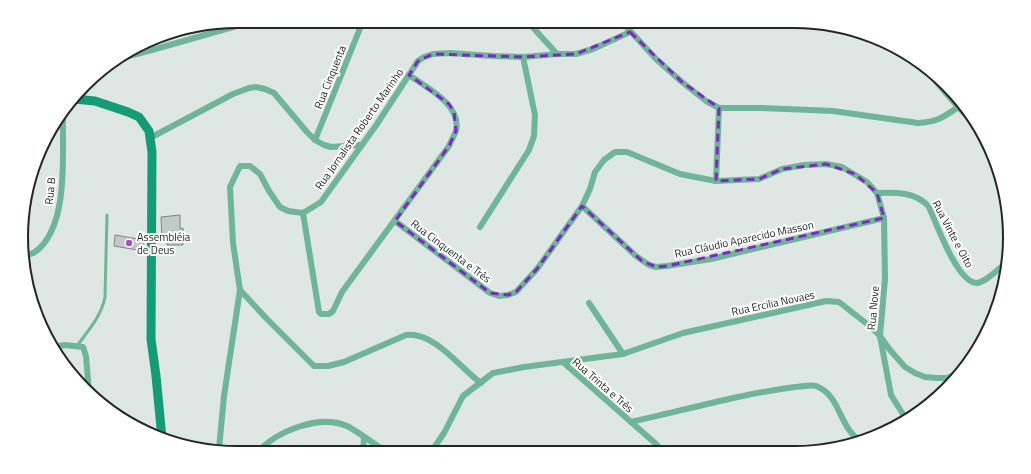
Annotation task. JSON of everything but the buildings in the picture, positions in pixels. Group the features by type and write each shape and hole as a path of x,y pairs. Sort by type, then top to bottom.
{"main road":[{"path":"80,100 95,101 128,112 139,117 149,131 152,152 153,224 150,303 151,339 161,432"}],"street":[{"path":"137,54 229,28"},
{"name":"Rua Cinquenta","path":"315,140 360,28"},
{"path":"533,28 557,54"},
{"path":"626,28 657,60 682,82 706,101 719,108 833,111 918,123 940,120 958,107"},
{"name":"Rua Jornalista Roberto Marinho","path":"303,213 321,202 360,145 377,124 418,61 424,57 433,54 450,53 523,57 576,54 607,43 630,32"},
{"path":"480,227 529,150 534,136 534,115 523,57"},
{"name":"Rua Cinquenta e Três","path":"409,75 448,104 454,112 456,131 449,146 395,221 490,293 499,296 516,292 537,269 582,206"},
{"path":"150,138 233,94 249,88 256,88 265,89 274,93 315,140 324,145 331,147 360,145"},
{"path":"716,181 719,108"},
{"name":"Rua B","path":"28,254 34,252 46,241 56,220 62,192 63,121"},
{"path":"582,206 590,189 595,172 604,160 615,152 627,152 680,174 716,181 759,179 782,169 826,164 842,167 855,174 868,182 877,193"},
{"path":"219,445 224,396 240,290 233,243 230,187 240,166 250,166 260,174 280,207 288,212 303,213 319,312 325,315 333,311 342,292 395,221"},
{"name":"Rua Nove","path":"877,193 884,218 885,279 880,336 891,395 903,415"},
{"name":"Rua Vinte e Oito","path":"877,193 908,195 926,203 957,267 966,279 977,283 983,281 1001,267"},
{"name":"Rua Cláudio Aparecido Masson","path":"582,206 636,256 649,265 656,267 711,259 884,218"},
{"path":"240,290 314,366 328,366 344,362 406,335 414,334 432,340 481,383"},
{"name":"Rua Ercilia Novaes","path":"435,446 444,433 463,396 493,373 623,354 683,333 826,301 839,302 880,336 905,367 925,377 949,377"},
{"path":"589,303 623,354"},
{"path":"59,347 82,347 86,356 88,384"},
{"name":"Rua Trinta e Três","path":"563,362 658,446"},
{"path":"631,422 772,390 815,385 828,394 851,432 856,437"},
{"path":"265,446 275,437 297,426 332,422 346,426 378,446"},
{"path":"363,446 364,437"}],"lane":[{"path":"77,346 99,317 103,308 105,297 107,216"}],"highlighted area":[{"path":"630,32 682,82 719,108 716,181 759,179 782,169 826,164 855,174 877,193 884,218 667,266 656,267 642,261 582,206 537,269 516,292 508,295 490,293 395,221 449,146 456,131 454,112 449,104 409,75 418,61 433,54 523,57 576,54"}],"place":[{"name":"Assembléia de Deus","path":"129,243"}]}
